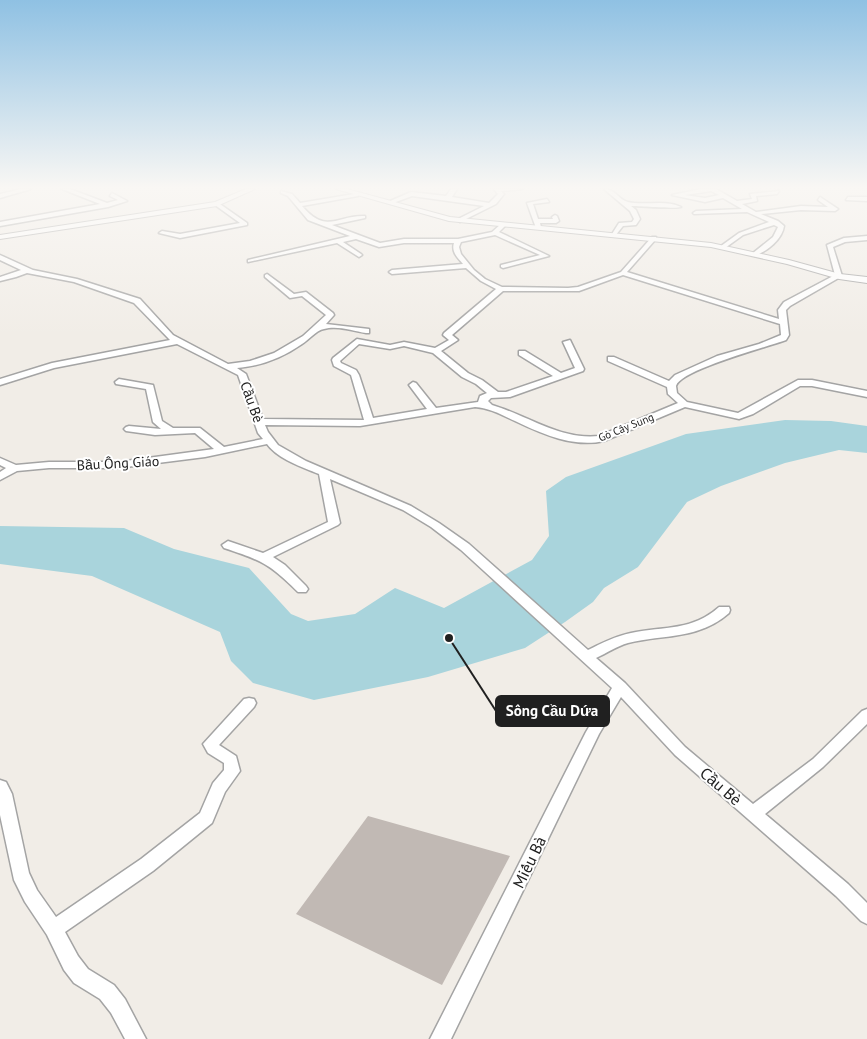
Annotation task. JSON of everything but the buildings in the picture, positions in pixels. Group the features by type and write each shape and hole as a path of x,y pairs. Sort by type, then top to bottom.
{"street":[{"path":"250,261 352,237"},
{"path":"356,237 379,245 404,241 458,240 470,237"},
{"path":"502,266 546,256 507,237"},
{"path":"649,237 723,247 839,276 867,280"},
{"path":"723,247 737,237"},
{"path":"755,254 776,237"},
{"path":"458,240 456,250 468,266 483,280 501,289 575,289 623,273 654,238"},
{"path":"839,276 829,246 844,240 867,238"},
{"path":"338,240 359,255"},
{"name":"Cầu Bè","path":"0,257 28,270 74,280 132,298 146,309 165,333 229,366 244,378 263,433 268,441"},
{"path":"392,272 468,266"},
{"path":"0,279 28,270"},
{"path":"623,273 782,322"},
{"path":"229,366 252,365 275,358 305,339 319,328 330,315 303,294 293,296 266,276"},
{"path":"839,276 786,304 782,310 785,335 783,338 695,368 673,381 671,385 673,394 684,404 739,416 750,412 798,383 812,383 867,394"},
{"path":"436,352 454,340 448,335 501,289"},
{"path":"319,328 333,326 366,331"},
{"path":"0,382 60,364 178,341"},
{"path":"370,422 355,375 353,372 336,364 336,360 357,341 390,347 404,344 436,352 465,375 479,382 496,395"},
{"path":"488,405 483,402 483,398 489,395 507,394 580,369 567,342"},
{"path":"522,353 560,376"},
{"path":"611,359 671,385"},
{"path":"119,382 150,387 158,422 171,431"},
{"path":"413,385 433,410"},
{"name":"Gò Cây Sung","path":"260,422 346,424 370,422 475,404 488,405 540,430 586,441 610,436 636,423 684,404"},
{"path":"129,429 155,432 197,430 222,451"},
{"path":"264,557 334,523 324,473 288,456 268,441"},
{"name":"Bầu Ông Giáo","path":"0,477 14,468 49,464 101,466 134,464 222,451 268,441"},
{"path":"0,461 14,468"},
{"name":"Cầu Bè","path":"324,473 407,508 465,547 620,687 680,751 866,910"},
{"path":"228,545 264,557 281,568 302,589"},
{"path":"584,653 632,637 672,633 700,626 715,619 724,610"},
{"name":"Miếu Bà","path":"440,1039 593,732 620,687"},
{"path":"54,929 147,865 206,818 219,788 232,771 231,760 213,749 211,744 249,703"},
{"path":"754,814 818,763 867,714"},
{"path":"0,787 4,794 20,874 31,896 54,929 71,964 81,976 107,992 118,1006 136,1039"}],"water":[{"path":"785,420 831,421 867,426 867,453 839,450 785,463 721,486 687,502 638,567 604,588 593,602 525,648 428,677 314,700 253,683 231,661 220,632 92,576 0,564 0,526 124,528 174,549 249,568 291,614 308,621 355,614 395,588 444,608 532,560 549,536 546,491 566,477 686,434"}],"place":[{"name":"Sông Cầu Dứa","path":"449,638"}]}
